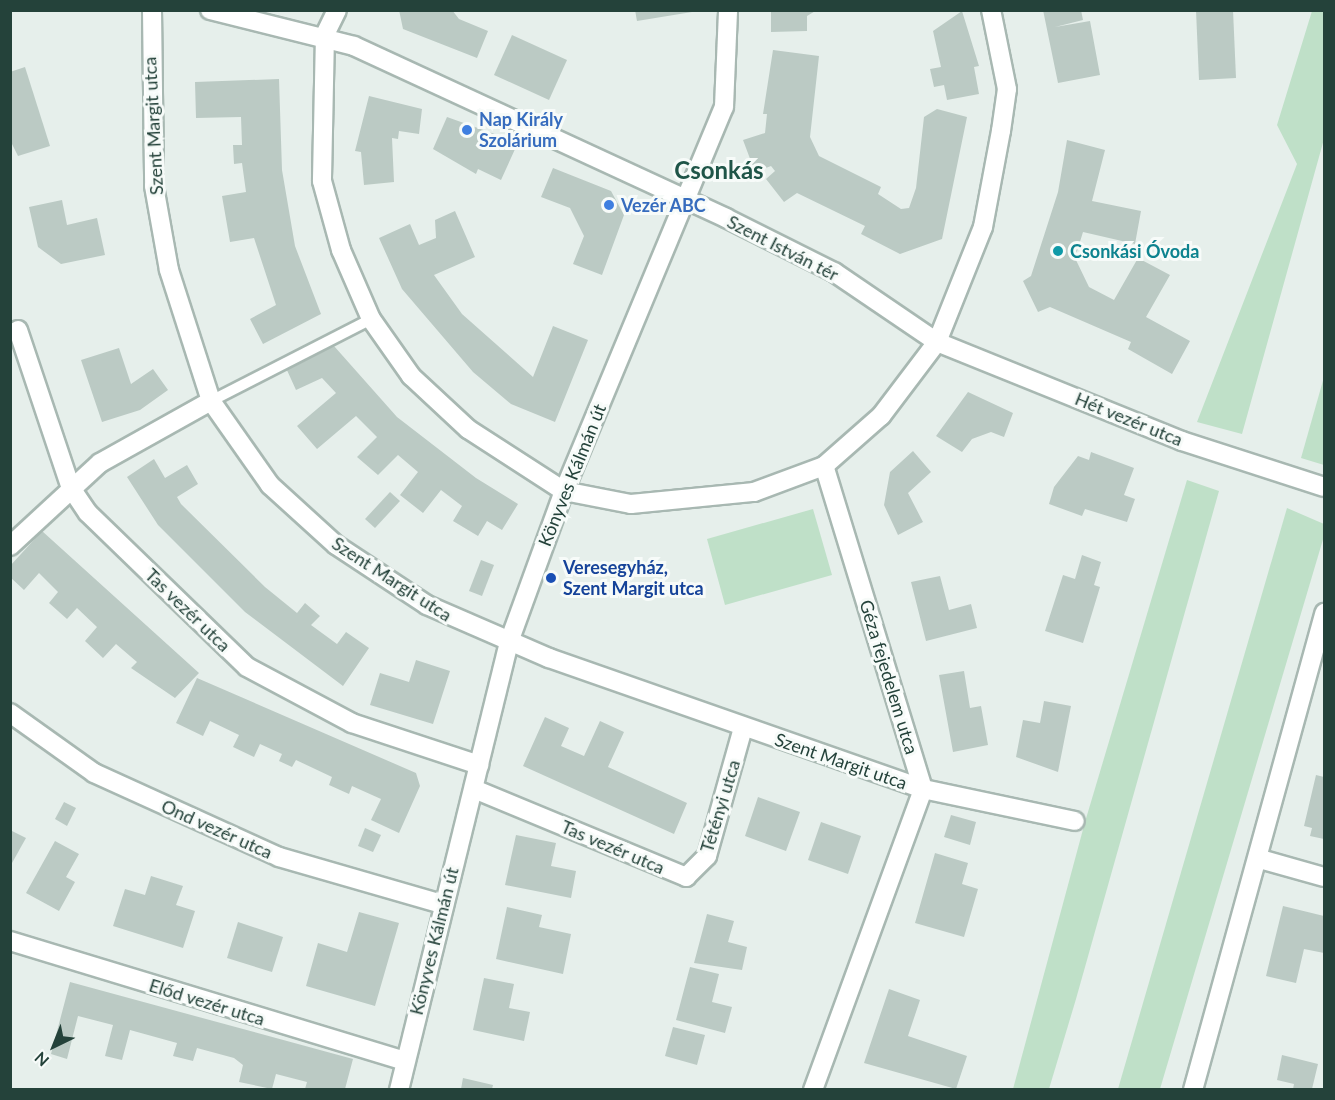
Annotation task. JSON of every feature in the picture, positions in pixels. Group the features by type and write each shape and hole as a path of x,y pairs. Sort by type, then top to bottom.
{"street":[{"name":"Szent Margit utca","path":"152,10 154,186 169,270 211,401 270,485 336,545 427,605 509,642 743,728 923,789 1074,821"},
{"path":"210,10 325,35"},
{"path":"338,10 325,35 322,181 340,250 371,319 411,376 468,429 564,490 631,504 690,503 754,492 824,466 881,416 937,342 983,227 1007,89 991,10"},
{"name":"Könyves Kálmán út","path":"399,1089 442,904 474,789 509,642 564,490 724,107 728,10"},
{"name":"Szent István tér","path":"325,35 685,200 834,272 937,342"},
{"name":"Tas vezér utca","path":"18,330 71,488 88,513 247,667 352,723 479,765"},
{"name":"Hét vezér utca","path":"937,342 1182,441 1324,487"},
{"path":"10,546 100,463 211,401"},
{"name":"Géza fejedelem utca","path":"824,466 923,789"},
{"path":"1193,1089 1260,860 1324,613"},
{"name":"Ond vezér utca","path":"10,713 94,773 279,857 442,904"},
{"name":"Tétényi utca","path":"686,877 706,856 743,728"},
{"name":"Tas vezér utca","path":"474,789 686,877"},
{"path":"813,1089 923,789"},
{"path":"1260,860 1324,877"},
{"name":"Előd vezér utca","path":"10,941 404,1061"}],"lane":[{"path":"211,401 371,319"}],"green space":[{"path":"1312,11 1324,11 1324,139 1242,434 1197,422 1297,164 1277,125"},
{"path":"1324,377 1324,465 1301,458"},
{"path":"1187,480 1219,491 1076,999 1049,1089 1013,1089 1085,822"},
{"path":"1287,508 1324,524 1324,536 1160,1089 1118,1089"},
{"path":"813,509 832,575 725,605 707,539"}],"building":[{"path":"399,10 452,10 459,19 488,31 477,58 403,29"},
{"path":"635,10 692,10 692,12 637,21"},
{"path":"771,10 817,10 807,16 807,31 771,32"},
{"path":"1043,10 1081,10 1083,20 1055,27 1090,21 1100,75 1058,83"},
{"path":"1196,10 1233,10 1236,78 1199,80"},
{"path":"962,11 979,66 974,67 979,94 947,100 944,85 934,87 930,69 941,67 933,31"},
{"path":"512,35 567,60 549,100 494,75"},
{"path":"773,50 819,56 810,137 819,156 881,187 878,194 901,209 909,208 916,188 924,117 937,109 967,117 942,239 900,254 861,234 865,226 797,193 784,202 766,179 775,171 771,166 755,172 743,140 765,133 767,114 763,114"},
{"path":"25,67 50,146 18,156 10,140 10,72"},
{"path":"279,79 282,170 295,246 321,314 263,344 250,319 276,305 254,238 230,242 222,196 246,192 242,163 234,164 233,145 242,145 241,117 196,118 195,82"},
{"path":"369,96 422,109 419,134 399,131 398,139 392,138 394,182 364,185 361,152 355,151"},
{"path":"447,117 503,137 501,141 516,147 501,180 478,169 476,174 433,149"},
{"name":"Csonkási Óvoda","path":"1067,140 1105,150 1092,201 1141,211 1135,244 1083,232 1075,258 1089,287 1114,300 1138,258 1170,275 1146,317 1190,341 1172,374 1128,349 1131,342 1050,307 1038,312 1023,281 1031,276 1058,192"},
{"path":"553,168 611,191 624,215 602,275 573,264 584,236 570,208 541,197"},
{"path":"62,200 67,225 97,218 105,255 61,264 38,247 29,207"},
{"path":"455,211 475,257 434,275 462,314 533,377 553,326 588,340 555,422 511,404 473,372 402,289 379,238 410,224 419,245 436,238 435,220"},
{"path":"334,346 397,417 476,478 518,504 502,530 487,521 478,536 453,521 462,506 441,490 423,513 400,495 418,472 398,455 378,475 357,457 377,437 356,416 317,449 297,426 336,393 322,378 296,390 286,368"},
{"path":"119,348 131,384 153,369 168,390 140,410 102,422 81,360"},
{"path":"968,392 1013,413 1004,437 991,432 972,439 962,452 936,436"},
{"path":"913,451 931,472 908,493 923,522 898,535 884,505 890,472"},
{"path":"1091,452 1134,468 1124,495 1135,499 1127,522 1085,509 1082,516 1049,504 1054,487 1078,456 1089,460"},
{"path":"154,459 165,478 187,465 198,484 177,497 181,504 265,587 297,613 305,603 320,616 311,625 337,644 346,632 369,648 343,686 245,612 158,525 127,477"},
{"path":"390,492 400,501 375,528 365,519"},
{"path":"42,531 199,673 175,698 131,668 137,662 116,644 103,658 85,641 97,627 77,608 67,619 49,603 58,592 39,573 24,590 10,577 10,566"},
{"path":"1082,555 1101,562 1094,585 1100,587 1083,643 1045,631 1063,575 1075,579"},
{"path":"481,560 494,565 482,596 469,591"},
{"path":"940,576 949,610 971,604 977,628 926,641 911,582"},
{"path":"416,660 450,671 433,724 370,705 380,673 409,682"},
{"path":"964,671 970,708 981,706 988,745 953,752 939,675"},
{"path":"197,678 416,773 420,786 399,833 371,820 381,799 352,786 349,794 329,785 332,777 296,760 292,767 279,761 282,754 260,744 254,757 233,747 239,735 210,721 203,736 176,723"},
{"path":"1044,701 1071,706 1058,772 1016,757 1023,720 1040,723"},
{"path":"545,717 569,728 561,746 584,756 600,721 624,732 608,767 687,803 674,834 523,766"},
{"path":"1316,775 1324,777 1324,839 1310,836 1312,828 1304,826"},
{"path":"758,797 800,812 786,851 745,836"},
{"path":"64,802 76,808 67,826 55,819"},
{"path":"951,815 976,822 970,845 944,837"},
{"path":"821,822 861,836 848,874 808,860"},
{"path":"365,828 381,835 373,852 358,846"},
{"path":"10,830 26,838 12,863 10,862"},
{"path":"516,835 556,843 551,866 576,871 571,898 505,885"},
{"path":"55,841 79,854 66,877 75,882 59,911 26,893"},
{"path":"935,853 968,863 962,884 978,889 964,937 915,923"},
{"path":"151,876 183,886 176,905 195,911 183,948 113,926 125,889 145,895"},
{"path":"1283,906 1324,916 1324,953 1304,949 1296,983 1266,976"},
{"path":"507,907 542,915 539,927 571,934 563,974 496,959"},
{"path":"359,912 399,923 375,1006 306,986 318,943 347,952"},
{"path":"707,914 734,921 728,942 747,947 742,970 694,963"},
{"path":"238,922 283,937 272,972 227,958"},
{"path":"690,967 719,974 712,1002 732,1007 725,1033 676,1020"},
{"path":"484,978 514,984 509,1008 530,1012 524,1041 473,1030"},
{"path":"70,982 353,1059 345,1089 305,1089 307,1082 276,1074 272,1089 239,1082 243,1065 234,1058 197,1048 193,1061 173,1056 177,1043 130,1030 122,1060 105,1056 113,1025 78,1016 67,1059 51,1054"},
{"path":"889,989 920,1000 908,1036 967,1056 956,1089 864,1063"},
{"path":"673,1027 705,1035 697,1065 665,1056"},
{"path":"1282,1055 1318,1064 1312,1089 1293,1089 1294,1084 1277,1080"},
{"path":"463,1078 493,1085 492,1089 461,1089"}],"place":[{"name":"Nap Király Szolárium","path":"467,130"},
{"name":"Vezér ABC","path":"609,205"},
{"name":"Csonkási Óvoda","path":"1058,251"},
{"name":"Veresegyház, Szent Margit utca","path":"551,578"}],"district":[{"name":"Csonkás","path":"719,170"}]}
